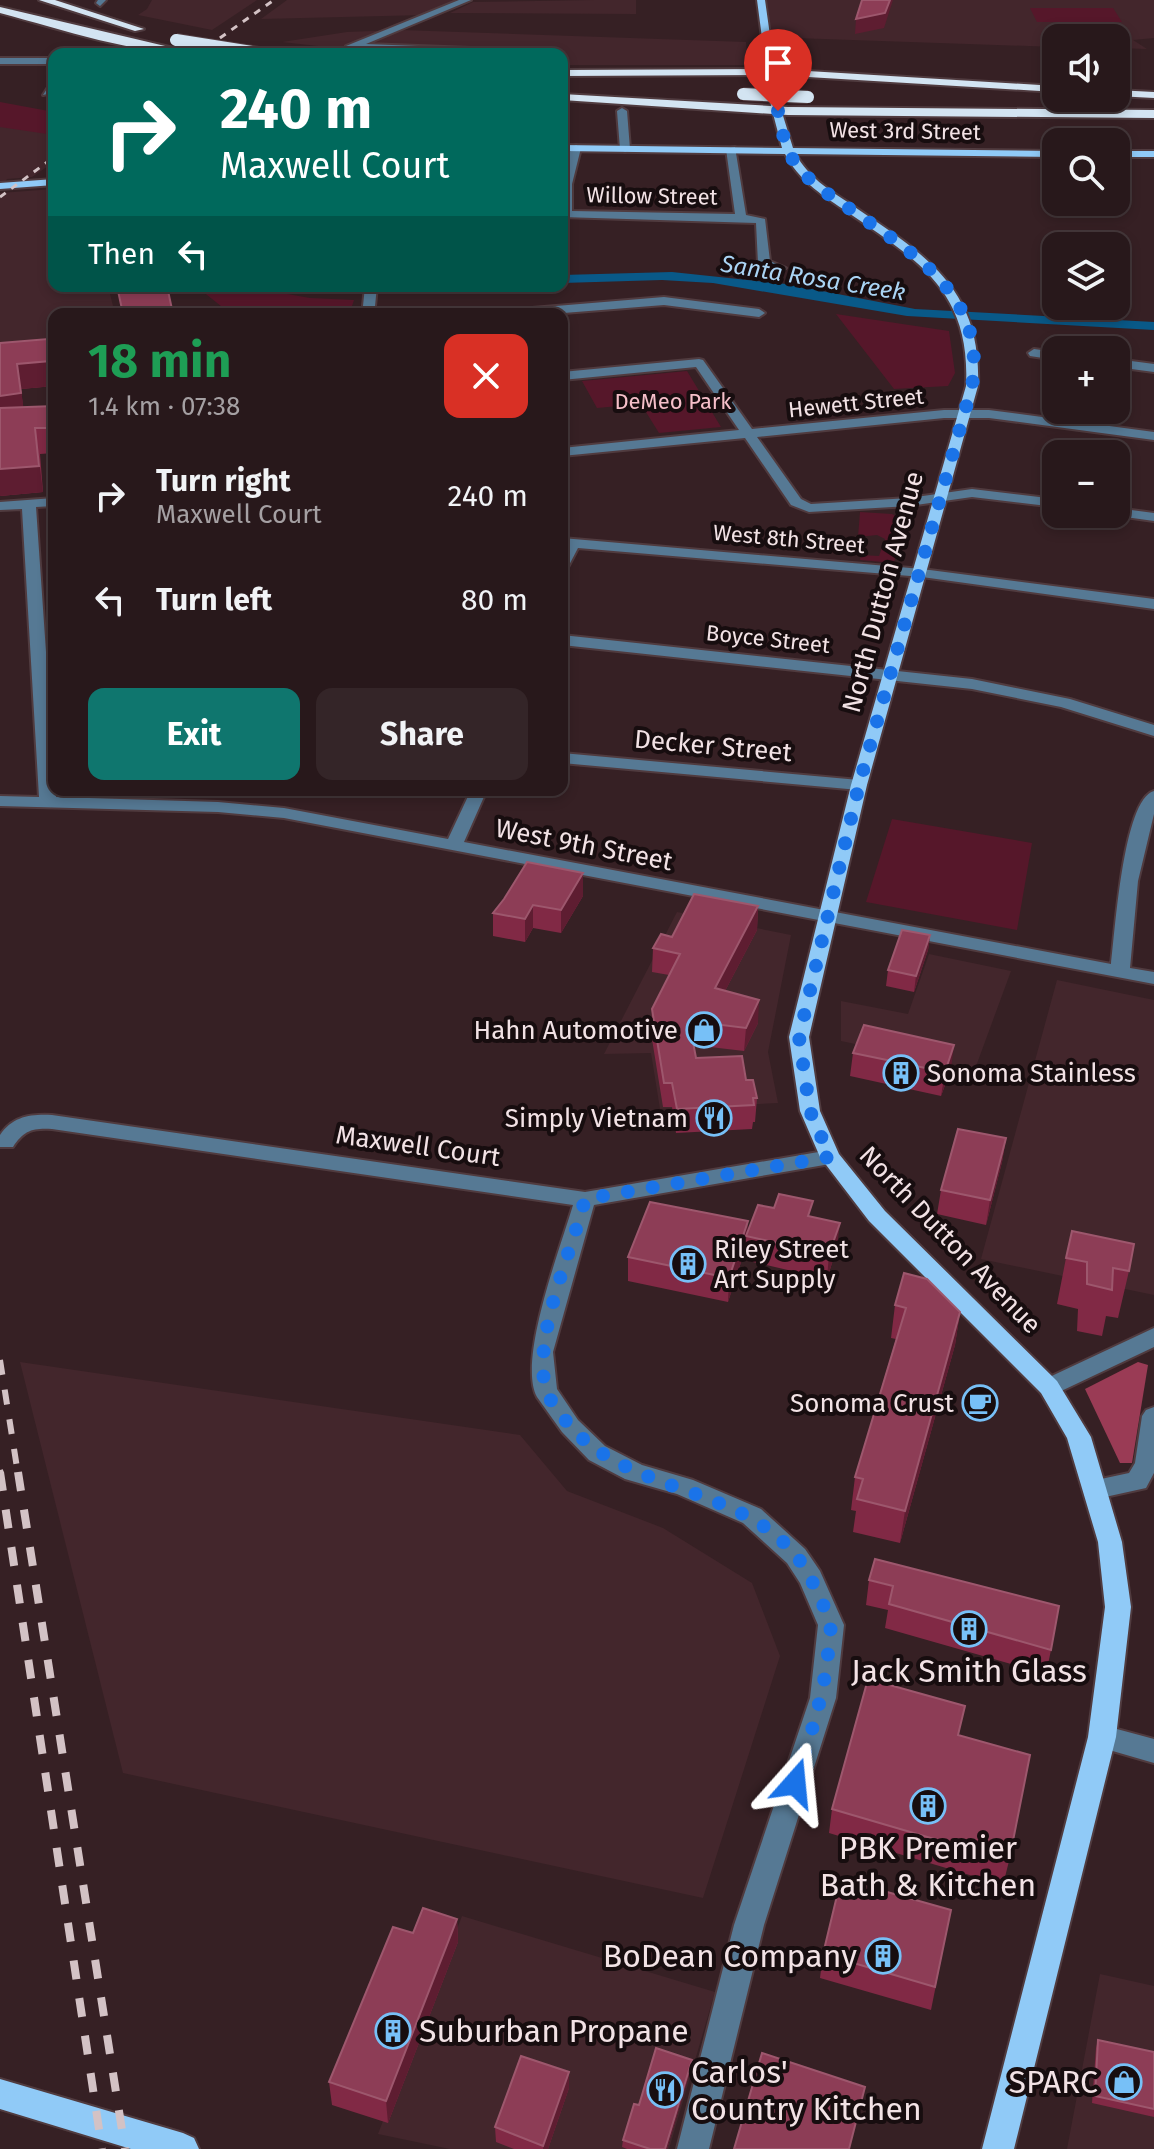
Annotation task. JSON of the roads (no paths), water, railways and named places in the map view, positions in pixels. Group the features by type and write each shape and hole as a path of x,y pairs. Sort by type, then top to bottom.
{"highway":[{"path":"44,0 176,40"},
{"path":"15,1 176,40 224,48"},
{"path":"1,12 158,48"},
{"path":"568,76 771,72 1042,88"},
{"path":"568,76 742,90"},
{"path":"568,88 1042,97"},
{"path":"807,92 1154,112"},
{"path":"1130,95 1154,98"},
{"path":"568,97 778,111 1154,112"},
{"path":"1130,98 1154,98"}],"main road":[{"name":"North Dutton Avenue","path":"761,0 778,111 788,149 799,167 815,183 917,256 955,297 972,335 975,368 922,573 859,785 799,1037 810,1111 830,1157 877,1216 1049,1387 1079,1437 1096,1489 1110,1542 1118,1607 1102,1737 998,2149"},
{"name":"West 3rd Street","path":"568,148 1042,154"},
{"path":"1130,154 1154,154"},
{"path":"3,186 48,182"},
{"path":"0,2094 183,2149"}],"street":[{"path":"401,48 351,46 467,0"},
{"path":"0,61 48,61"},
{"path":"622,111 625,149"},
{"path":"568,180 576,148"},
{"path":"731,149 741,217 761,221 764,263 780,268"},
{"name":"Willow Street","path":"568,214 741,217"},
{"path":"568,309 664,301 759,313"},
{"path":"0,357 48,353"},
{"path":"1034,353 1042,354"},
{"path":"568,375 699,363 796,502 809,508 909,502 972,493 1042,501"},
{"path":"1130,365 1154,368"},
{"name":"Hewett Street","path":"568,451 963,414 989,414 1154,436"},
{"path":"0,506 48,502"},
{"path":"29,504 48,698"},
{"path":"1130,514 1154,517"},
{"name":"West 8th Street","path":"568,542 922,573 1154,604"},
{"path":"36,593 48,594"},
{"name":"Boyce Street","path":"568,641 893,674 1018,692 1102,711 1154,731"},
{"name":"Decker Street","path":"568,759 859,785"},
{"path":"48,796 48,803"},
{"path":"218,807 224,796"},
{"path":"453,846 476,796"},
{"path":"1120,972 1145,846 1141,819 1154,796"},
{"name":"West 9th Street","path":"0,801 218,807 284,813 1154,978"},
{"name":"Maxwell Court","path":"6,1142 12,1129 28,1121 64,1123 585,1199 830,1157"},
{"path":"585,1199 542,1352 545,1391 570,1426 597,1453 634,1472 684,1487 752,1516 796,1556 811,1578 831,1625 823,1698 749,1925 693,2149"},
{"path":"1049,1387 1154,1336"},
{"path":"1096,1489 1137,1481 1147,1464 1154,1416"},
{"path":"1102,1737 1154,1751"}],"water":[{"path":"672,272 786,284 915,309 1042,316 1042,320 1154,322 1154,330 907,316 713,283 662,280 568,283 568,275"}],"railway":[{"path":"206,48 274,0"},
{"path":"0,197 48,161"},
{"path":"0,1360 18,1474"},
{"path":"0,1470 1,1474"},
{"path":"0,1472 102,2149"},
{"path":"18,1472 125,2149"}],"place":[{"name":"Hahn Automotive","path":"704,1030"},
{"name":"Sonoma Stainless","path":"901,1073"},
{"name":"Simply Vietnam","path":"714,1118"},
{"name":"Riley Street Art Supply","path":"688,1264"},
{"name":"Sonoma Crust","path":"980,1403"},
{"name":"Jack Smith Glass","path":"969,1629"},
{"name":"PBK Premier Bath & Kitchen","path":"928,1806"},
{"name":"BoDean Company","path":"883,1956"},
{"name":"Suburban Propane","path":"393,2031"},
{"name":"SPARC","path":"1124,2082"},
{"name":"Carlos' Country Kitchen","path":"665,2090"}],"water label":[{"name":"Santa Rosa Creek","path":"813,278"}],"park label":[{"name":"DeMeo Park","path":"673,401"}]}
